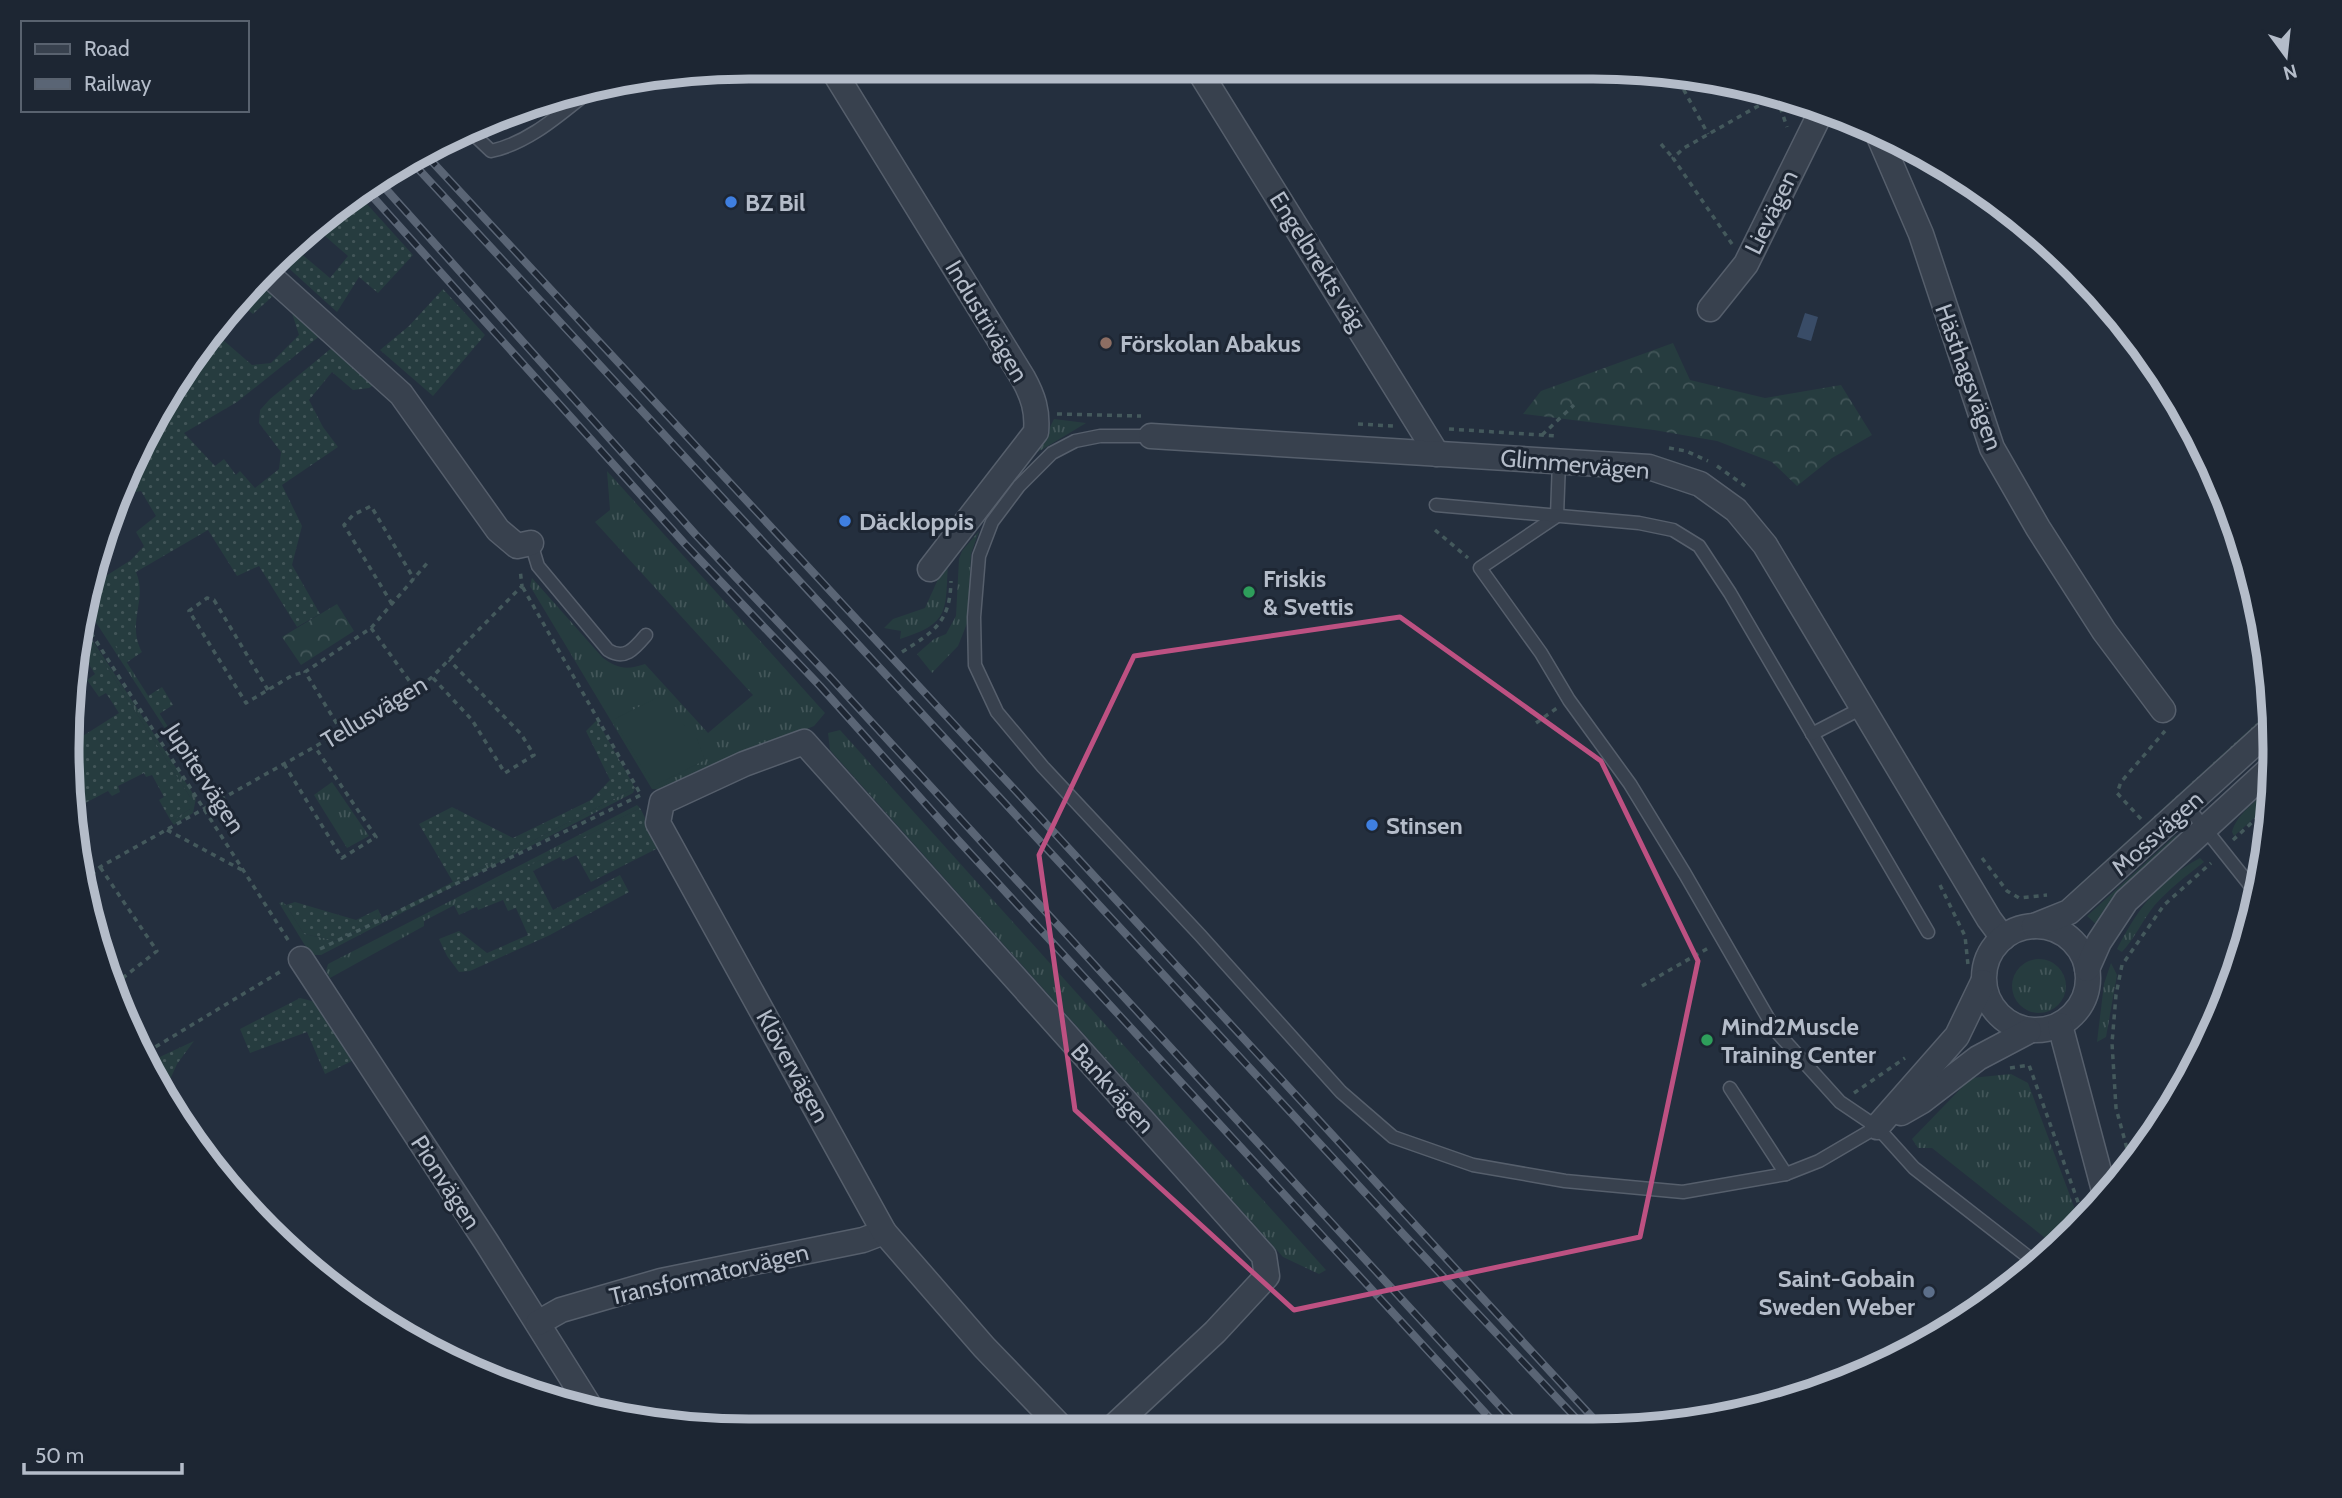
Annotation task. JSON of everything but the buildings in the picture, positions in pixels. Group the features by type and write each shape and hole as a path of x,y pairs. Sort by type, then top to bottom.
{"street":[{"name":"Industrivägen","path":"838,79 1023,378 1038,415 1036,432 941,572"},
{"name":"Engelbrekts väg","path":"1212,79 1437,454"},
{"name":"Lievägen","path":"1710,309 1746,264 1818,118"},
{"name":"Hästhagsvägen","path":"1883,145 1921,234 1992,448 2038,528 2104,631 2163,710"},
{"path":"273,277 401,394 498,530 524,545"},
{"name":"Glimmervägen","path":"1151,436 1649,467 1700,484 1736,510 1765,545 1982,907 2003,937"},
{"name":"Mossvägen","path":"2003,937 2017,929 2034,926 2069,912 2263,737"},
{"name":"Klövervägen","path":"804,742 744,764 663,802 658,823 884,1232 984,1347 1053,1419"},
{"name":"Bankvägen","path":"804,742 1264,1256 1267,1276 1215,1332 1122,1419"},
{"name":"Mossvägen","path":"2060,1025 2071,1017 2083,1002 2087,987 2087,969 2099,942 2126,901 2262,776"},
{"path":"2034,926 2056,929 2071,939 2082,954 2087,969"},
{"path":"1877,1127 1957,1035 1976,976 1992,949 2003,937"},
{"name":"Pionvägen","path":"301,959 584,1398"},
{"path":"1976,976 1990,1004 2001,1018 2011,1025 2029,1031 2046,1030 2060,1025 2102,1184"},
{"path":"1877,1127 1922,1101 1978,1058 2029,1031"},
{"name":"Transformatorvägen","path":"538,1323 561,1310 661,1281 863,1240 884,1232"}],"lane":[{"path":"477,137 491,151 510,147 575,102"},
{"path":"1151,436 1088,438 1075,441 1052,453 1019,486 992,522 979,556 974,617 975,665 997,712 1043,767 1200,934 1341,1092 1393,1137 1473,1165 1626,1188 1683,1192 1786,1174 1819,1161 1877,1127"},
{"path":"1557,516 1559,461"},
{"path":"1436,505 1639,523 1673,530 1699,546 1730,593 1928,932"},
{"path":"1557,516 1480,568 1541,653 1569,700 1630,784 1775,1030 1840,1102 1877,1127 1914,1168 2029,1258"},
{"path":"524,545 538,566 608,650 615,654 628,654 646,635"},
{"path":"1812,734 1862,708"},
{"path":"2187,806 2249,883"},
{"path":"1730,1088 1786,1174"}],"path":[{"path":"1681,84 1708,134"},
{"path":"1674,158 1684,148 1766,102"},
{"path":"1779,106 1788,126 1783,133"},
{"path":"1661,144 1674,158 1746,264"},
{"path":"1542,435 1574,405"},
{"path":"392,604 344,525 353,515 371,506 414,579"},
{"path":"1435,530 1480,568"},
{"path":"151,1050 301,959 641,795 522,586 524,545"},
{"path":"268,690 214,600 207,598 189,611 246,702 268,690 293,675 305,672 371,628 429,561"},
{"path":"902,652 937,629 945,618 951,598 941,572"},
{"name":"Tellusvägen","path":"91,875 100,867 416,690 522,586"},
{"path":"371,628 416,690"},
{"name":"Jupitervägen","path":"90,631 301,959"},
{"path":"432,677 472,720 505,773 534,755 521,734 449,660"},
{"path":"305,672 342,732"},
{"path":"1536,723 1569,700"},
{"path":"2141,819 2117,793 2120,782 2167,727 2163,710"},
{"path":"284,764 342,858 376,837 315,747"},
{"path":"2128,1153 2116,1108 2112,1043 2116,995 2122,965 2164,905 2260,815"},
{"path":"167,830 245,872"},
{"path":"100,867 157,951 121,981"},
{"path":"1965,936 1976,976"},
{"path":"1642,986 1723,940"},
{"path":"114,965 124,977"},
{"path":"1840,1102 1909,1056"},
{"path":"2029,1065 2080,1209"}],"highlighted area":[{"path":"1400,617 1601,761 1698,961 1640,1237 1294,1310 1075,1110 1039,855 1134,656"}],"green space":[{"path":"364,201 413,255 378,293 359,277 337,312 285,265 299,252 330,278 348,256 322,233"},
{"path":"264,287 274,295 253,314 245,308"},
{"path":"443,289 485,335 433,396 380,350 409,326"},
{"path":"294,311 321,335 237,402 184,433 215,466 224,459 236,475 240,471 255,488 279,469 281,452 259,423 260,410 270,399 334,346 375,384 369,388 353,390 332,372 309,400 323,427 338,447 282,485 302,526 292,565 320,614 297,627 259,566 237,576 208,530 136,572 140,592 136,631 142,652 126,663 94,611 101,579 131,560 144,546 136,532 156,516 141,491 130,493 148,453 192,377 220,337 252,365 271,363 299,335 292,313"},
{"path":"1673,343 1690,380 1765,398 1841,385 1872,435 1832,458 1797,486 1772,462 1717,441 1654,430 1523,414 1541,391"},
{"path":"1054,419 1086,423 1038,452"},
{"path":"607,471 825,713 814,726 665,790 652,789 530,586 532,578 603,658 623,667 645,664 708,733 753,695 595,522 610,510"},
{"path":"979,531 971,554 968,621 958,646 932,673 917,654 934,639 946,634 956,616 959,559 962,551"},
{"path":"948,563 945,604 937,621 900,639 901,631 884,628 893,619 925,608"},
{"path":"337,604 354,631 301,665 282,637"},
{"path":"94,611 195,769 192,770 92,616"},
{"path":"89,635 196,798 193,813 174,825 171,821 190,809 190,797"},
{"path":"88,638 190,797 190,809 171,821 159,800 164,797 152,775 146,777 144,773 118,786 120,792 112,796 108,791 81,805 79,738 119,713 106,693 99,697 87,680 95,674 85,658"},
{"path":"162,687 173,705 159,714 148,696"},
{"path":"658,697 697,739 705,760 654,786 613,720"},
{"path":"2262,718 2262,727 2072,898 2072,891"},
{"path":"597,720 635,788 453,882 419,824 452,807 513,838 591,800 610,780 586,731"},
{"path":"840,730 1326,1270 1319,1274 1283,1257 830,750 828,733"},
{"path":"332,782 369,836 347,848 314,795"},
{"path":"635,788 633,793 321,955 309,952 279,903 286,905 304,934 338,941"},
{"path":"2262,796 2260,812 2234,836 2232,832 2235,825"},
{"path":"637,805 640,808 424,921 424,926 330,978 326,971 328,964"},
{"path":"640,808 660,847 591,882 576,855 563,861 560,857 533,871 553,910 620,875 629,892 550,935 470,971 459,972 439,939 459,931 487,953 528,935 516,908 508,911 503,900 459,915 454,905"},
{"path":"2176,835 2179,840 2097,925 2087,916"},
{"path":"2200,858 2204,862 2154,906 2122,952 2117,949 2133,920 2151,896 2172,876"},
{"path":"295,902 356,920 378,909 382,918 338,941 304,934 286,905"},
{"path":"2039,959 2058,967 2066,986 2058,1005 2039,1013 2020,1005 2012,986 2020,967"},
{"path":"2111,963 2117,975 2106,1037 2097,1042 2104,984"},
{"path":"300,998 316,1002 352,1061 325,1074 307,1032 250,1053 240,1029"},
{"path":"194,1041 177,1064 169,1083 155,1059"},
{"path":"2011,1074 2028,1083 2076,1213 2048,1240 1932,1148 1918,1148 1912,1139 1971,1078"}],"water":[{"path":"1805,313 1818,317 1811,341 1797,337"}],"railway":[{"path":"431,160 1594,1419"},
{"path":"417,167 1577,1419"},
{"path":"384,187 696,535 830,677 1512,1419"},
{"path":"372,196 685,544 820,686 957,839 1491,1419"}],"place":[{"name":"BZ Bil","path":"731,202"},
{"name":"Förskolan Abakus","path":"1106,343"},
{"name":"Däckloppis","path":"845,521"},
{"name":"Friskis & Svettis","path":"1249,592"},
{"name":"Stinsen","path":"1372,825"},
{"name":"Mind2Muscle Training Center","path":"1707,1040"},
{"name":"Saint-Gobain Sweden Weber","path":"1929,1292"}]}
